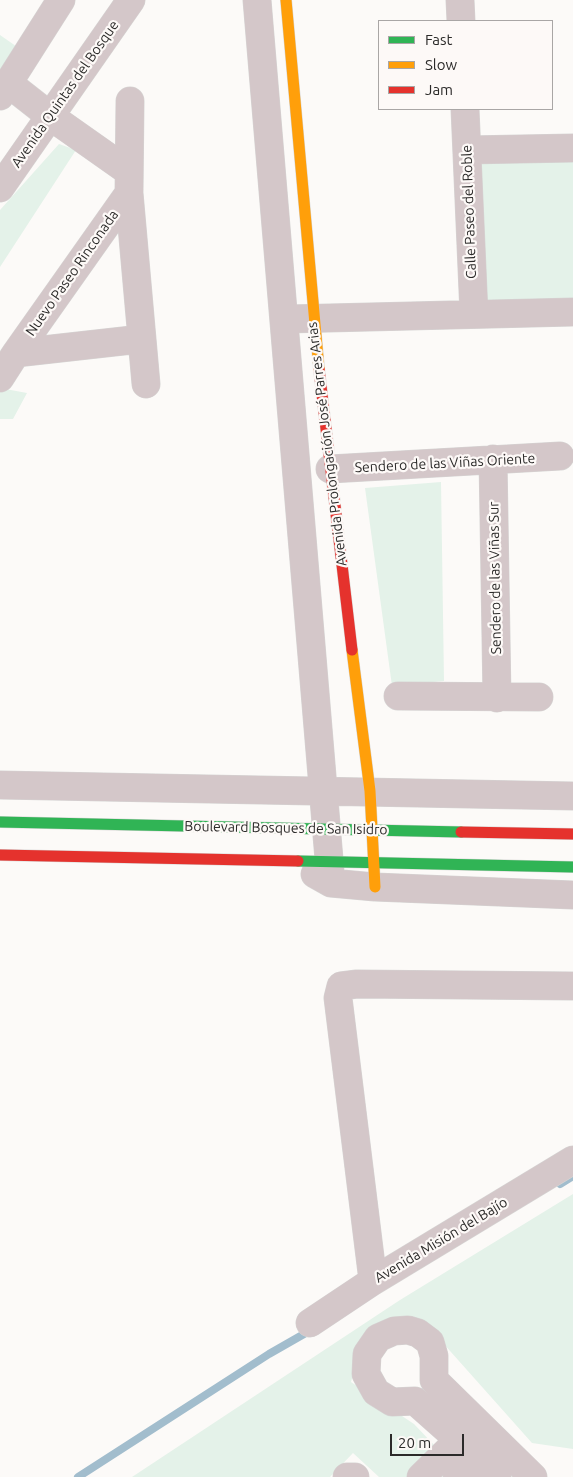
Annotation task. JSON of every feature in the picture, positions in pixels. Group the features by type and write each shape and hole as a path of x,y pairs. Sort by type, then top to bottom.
{"main road":[{"name":"Avenida Prolongación José Parres Arias","path":"286,0 313,319 370,791 375,875"},
{"name":"Boulevard Bosques de San Isidro","path":"0,822 573,834"},
{"path":"0,855 290,861"},
{"path":"375,875 573,867"}],"street":[{"path":"61,0 4,90 50,116 129,182"},
{"name":"Avenida Quintas del Bosque","path":"0,188 131,0"},
{"name":"Avenida Prolongación José Parres Arias","path":"257,0 330,872"},
{"path":"460,0 461,20"},
{"name":"Nuevo Paseo Rinconada","path":"130,102 129,182 146,384"},
{"name":"Calle Paseo del Roble","path":"465,110 474,314"},
{"path":"467,150 573,148"},
{"name":"Nuevo Paseo Rinconada","path":"0,378 129,182"},
{"path":"284,318 313,319 573,312"},
{"name":"Nuevo Paseo Rinconada","path":"16,353 141,339"},
{"name":"Sendero de las Viñas Oriente","path":"330,470 560,456"},
{"name":"Sendero de las Viñas Sur","path":"493,459 497,698"},
{"path":"398,696 540,697"},
{"path":"0,785 573,796"},
{"path":"290,861 330,872 573,895"},
{"path":"373,1281 338,998 341,986 357,984 573,986"},
{"name":"Avenida Misión del Bajío","path":"310,1323 373,1281 573,1160"},
{"path":"421,1477 477,1441"},
{"path":"457,1477 477,1441"},
{"path":"477,1441 497,1477"},
{"path":"477,1441 533,1477"},
{"path":"347,1477 355,1477"}],"shaded area":[{"path":"0,35 23,51 0,87"},
{"path":"59,144 76,150 0,267 0,210"},
{"path":"573,148 573,308 482,309 471,149"},
{"path":"0,388 27,393 13,419 0,419"},
{"path":"441,482 444,681 392,686 365,488"},
{"path":"573,1194 573,1449 532,1443 426,1324 365,1332 351,1382 414,1424 435,1446 407,1477 379,1477 353,1453 330,1477 132,1477 400,1300"}],"waterway":[{"path":"560,1184 573,1176"},
{"path":"78,1477 269,1354 311,1330"}],"traffic: fast":[{"path":"0,822 461,832"},
{"path":"298,861 573,867"}],"traffic: slow":[{"path":"286,0 319,369"},
{"path":"352,650 370,791 375,887"}],"traffic: jam":[{"path":"319,369 352,650"},
{"path":"461,832 573,834"},
{"path":"0,855 298,861"}]}
